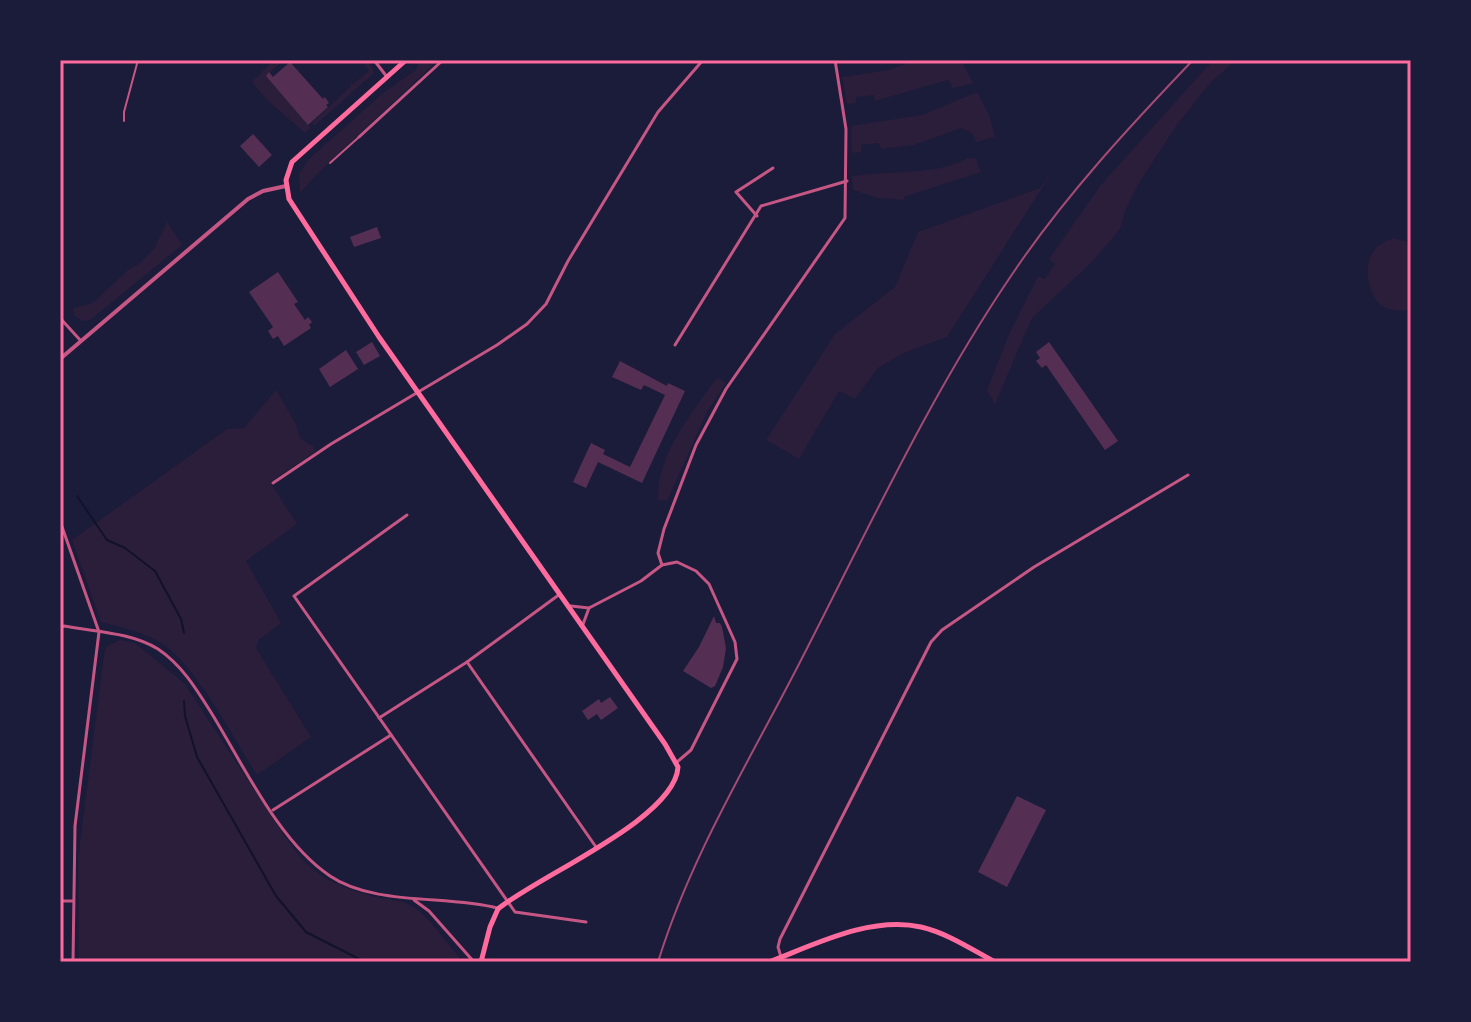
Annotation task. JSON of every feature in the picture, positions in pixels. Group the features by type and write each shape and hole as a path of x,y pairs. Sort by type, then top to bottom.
{"main road":[{"path":"406,60 292,162 287,172 289,199 348,285 367,319 677,762 677,777 659,805 498,909 481,962"},
{"path":"769,962 867,928 900,925 920,927 940,934 995,962"}],"street":[{"path":"374,60 387,77"},
{"path":"359,137 443,60"},
{"path":"273,483 527,324 546,304 568,261 658,112 703,60"},
{"path":"662,565 658,553 664,529 696,445 726,389 845,218 844,107 835,60"},
{"path":"757,216 736,192 773,168"},
{"path":"675,345 761,206 847,181"},
{"path":"60,359 248,199 263,191 286,186"},
{"path":"60,318 81,341"},
{"path":"781,957 780,939 931,642 942,630 1034,567 1188,475"},
{"path":"407,515 294,596 515,912 586,922"},
{"path":"60,521 99,632 75,826 73,962"},
{"path":"568,605 589,608 641,581 662,565 677,562 696,571 709,584 735,642 736,665 691,750 677,762"},
{"path":"379,718 467,662 560,594"},
{"path":"582,627 589,608"},
{"path":"61,626 124,634 158,649 189,678 289,836 332,878 381,894 498,909"},
{"path":"467,662 596,847"},
{"path":"272,811 391,735"},
{"path":"410,898 429,911 474,962"},
{"path":"60,901 73,901"}],"lane":[{"path":"124,121 138,60"},
{"path":"330,163 359,137"}],"shaded area":[{"path":"274,60 283,60 266,76 311,128 305,133 267,100 252,82"},
{"path":"361,60 369,62 374,73 314,126 312,123 351,86 349,82 353,84 369,71"},
{"path":"420,60 438,60 300,193 299,174 308,160 382,94 416,70"},
{"path":"916,60 961,60 973,83 953,88 948,80 875,101 874,95 856,97 856,103 847,104 842,77 889,70"},
{"path":"1213,60 1236,60 1211,82 1176,126 1139,183 1120,229 1093,261 1032,318 995,404 987,390 1009,334 1038,276 1045,279 1055,264 1049,259 1100,186"},
{"path":"977,92 989,115 995,137 976,142 972,133 961,128 914,145 882,149 878,143 861,145 861,152 852,153 851,126 922,115"},
{"path":"967,158 976,159 981,172 904,197 905,200 878,198 853,190 852,176 928,170"},
{"path":"1056,166 947,337 906,352 878,368 855,399 839,391 799,459 766,440 835,334 895,287 918,232 1040,188"},
{"path":"167,222 182,245 90,320 82,321 74,315 73,308 93,303 154,249"},
{"path":"1394,238 1411,243 1411,310 1386,308 1375,298 1369,283 1368,266 1373,252"},
{"path":"719,378 726,383 707,412 667,501 658,500 659,483 669,451"},
{"path":"276,390 296,424 300,438 314,447 315,452 270,482 297,524 246,561 281,623 259,640 256,648 311,737 257,775 202,686 177,655 149,637 101,622 72,540 227,429 244,428"},
{"path":"120,640 135,643 185,684 281,831 311,868 344,887 412,906 432,924 463,962 79,962 78,859 104,655 107,646"}],"building":[{"path":"290,62 329,103 308,125 266,76 269,72 273,77"},
{"path":"253,134 272,155 259,167 240,146"},
{"path":"377,227 381,238 354,247 350,237"},
{"path":"278,272 298,302 294,304 305,320 308,317 312,322 309,325 311,328 284,346 278,336 273,339 268,331 273,327 249,292"},
{"path":"372,342 380,356 364,365 356,352"},
{"path":"1049,342 1118,441 1105,450 1046,365 1042,368 1036,361 1040,358 1036,352"},
{"path":"346,350 358,369 330,387 319,369"},
{"path":"620,361 667,386 668,383 685,391 642,483 598,462 586,488 573,482 591,443 605,450 603,454 630,467 665,395 644,385 641,390 612,377"},
{"path":"714,616 716,623 722,627 726,648 723,667 715,686 711,688 683,671"},
{"path":"610,697 618,708 601,720 597,714 588,720 582,711 599,699 601,703"},
{"path":"1017,796 1046,810 1007,887 978,872"}],"waterway":[{"path":"77,496 107,540 125,548 155,571 181,619 184,633"},
{"path":"184,701 185,716 197,757 276,896 306,932 365,962"}],"railway":[{"path":"658,962 686,886 721,811 926,417 982,320 1076,189 1193,60"}]}
